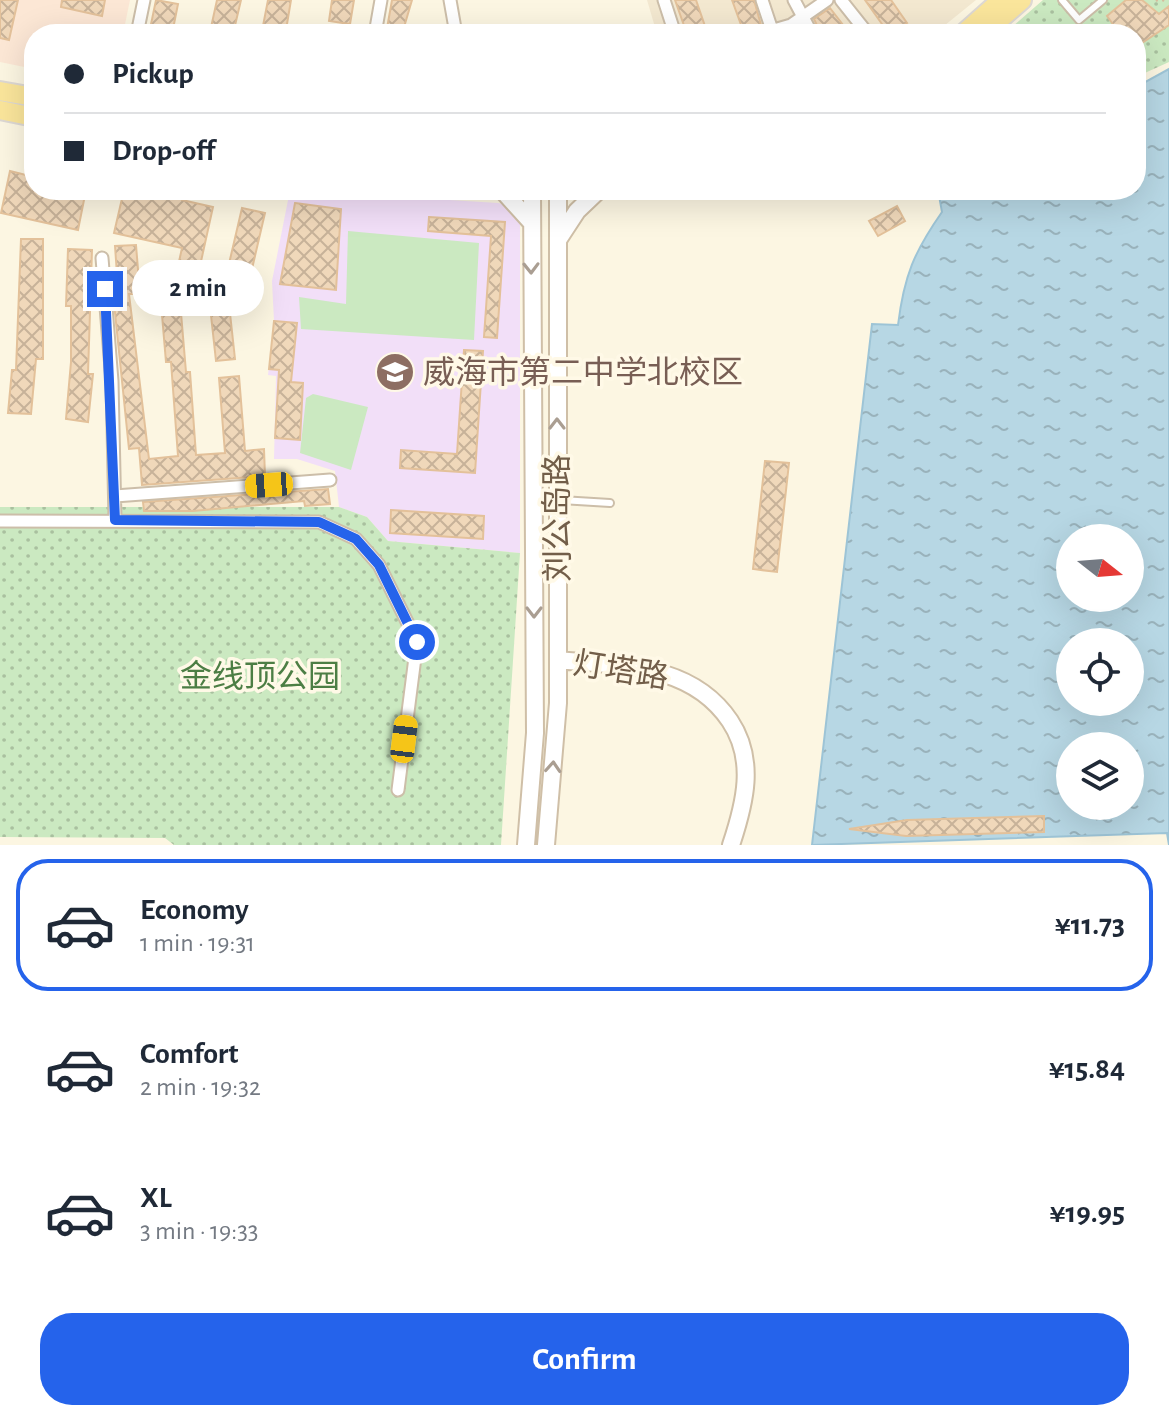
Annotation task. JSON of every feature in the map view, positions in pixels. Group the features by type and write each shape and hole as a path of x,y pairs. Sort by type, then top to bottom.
{"main road":[{"path":"974,24 1001,0"},
{"path":"1005,24 1022,0"},
{"path":"0,91 24,95"},
{"path":"0,110 24,115"},
{"path":"511,200 531,222"},
{"name":"刘公岛路","path":"526,845 535,733 532,200"},
{"name":"刘公岛路","path":"546,845 558,660 558,200"},
{"path":"557,241 586,200"},
{"name":"灯塔路","path":"558,660 653,670 689,682 716,700 740,740 747,770 742,813 731,845"}],"street":[{"path":"139,24 144,0"},
{"path":"377,24 381,0"},
{"path":"450,0 454,24"},
{"path":"664,0 672,24"},
{"path":"762,0 765,24"},
{"path":"794,0 805,24"},
{"path":"786,24 827,0"},
{"path":"841,0 860,24"},
{"path":"102,258 112,381 115,520"},
{"path":"115,496 330,480"},
{"path":"0,521 319,522 356,539 379,565 417,642 398,790"}],"lane":[{"path":"1062,0 1079,20 1103,0"},
{"path":"557,499 610,503"}],"path":[{"path":"1156,0 1160,3 1164,0"}],"shaded area":[{"path":"0,0 130,0 125,24 24,24 24,67 0,62"},
{"path":"647,0 976,0 946,24 654,24"},
{"name":"威海市第二中学北校区","path":"288,200 450,200 510,206 520,221 520,553 388,541 367,517 339,507 335,471 297,459 274,459 276,376 268,375 274,321 272,281"}],"green space":[{"path":"1043,0 1169,0 1169,62 1146,72 1146,24 1015,24"},
{"path":"348,231 479,243 474,340 301,329 299,297 346,304"},
{"path":"313,394 368,407 351,470 300,453 306,398"},
{"name":"金线顶公园","path":"0,507 339,507 367,517 388,541 520,553 501,845 174,845 165,838 0,837"}],"water":[{"path":"1169,69 1169,845 1167,833 812,845 872,324 898,325 903,292 924,240 942,212 940,200 1146,200 1146,82"}],"building":[{"path":"0,0 18,0 9,40 0,38"},
{"path":"62,0 105,0 102,16 61,7"},
{"path":"156,0 178,4 174,24 151,24"},
{"path":"217,0 241,0 235,24 212,24"},
{"path":"268,0 291,0 287,24 263,24"},
{"path":"332,0 354,0 350,24 329,21"},
{"path":"392,0 412,0 405,24 388,24"},
{"path":"675,0 696,0 704,24 683,24"},
{"path":"732,0 754,0 761,24 741,24"},
{"path":"865,0 891,0 907,23 882,24"},
{"path":"1126,0 1142,0 1159,14 1169,6 1169,25 1146,40 1146,24 1113,24 1107,16"},
{"path":"830,8 842,24 816,24 814,19"},
{"path":"10,171 24,174 24,200 84,200 78,230 1,213"},
{"path":"122,200 182,200 213,207 196,284 175,280 182,248 114,233"},
{"path":"295,203 341,209 336,290 280,284"},
{"path":"897,206 905,221 878,236 869,221"},
{"path":"242,208 265,213 248,286 225,281"},
{"path":"429,217 505,222 497,338 484,337 491,236 428,231"},
{"path":"21,239 43,239 43,359 36,359 31,414 8,413 12,370 16,370"},
{"path":"136,245 140,294 129,294 149,459 178,456 171,362 166,362 161,303 180,301 186,372 190,372 196,455 225,453 219,378 239,376 245,451 264,449 265,476 142,485 139,448 129,449 114,303 119,303 115,246"},
{"path":"68,249 92,250 88,374 93,374 88,422 66,419 71,362 71,306 66,306"},
{"path":"228,295 235,359 216,361 209,297"},
{"path":"274,321 297,323 291,382 303,383 300,440 275,438 279,370 269,369"},
{"path":"464,350 483,351 475,473 400,468 401,450 457,454"},
{"path":"765,461 789,463 777,572 753,569"},
{"path":"328,489 330,504 305,506 304,501 193,511 144,511 143,502"},
{"path":"391,510 484,516 483,539 390,533"},
{"path":"1044,816 1044,832 906,836 849,829 907,820"}],"place":[{"name":"威海市第二中学北校区","path":"395,372"}],"route":[{"path":"105,289 112,381 115,520 319,522 356,539 379,565 417,642"}]}
